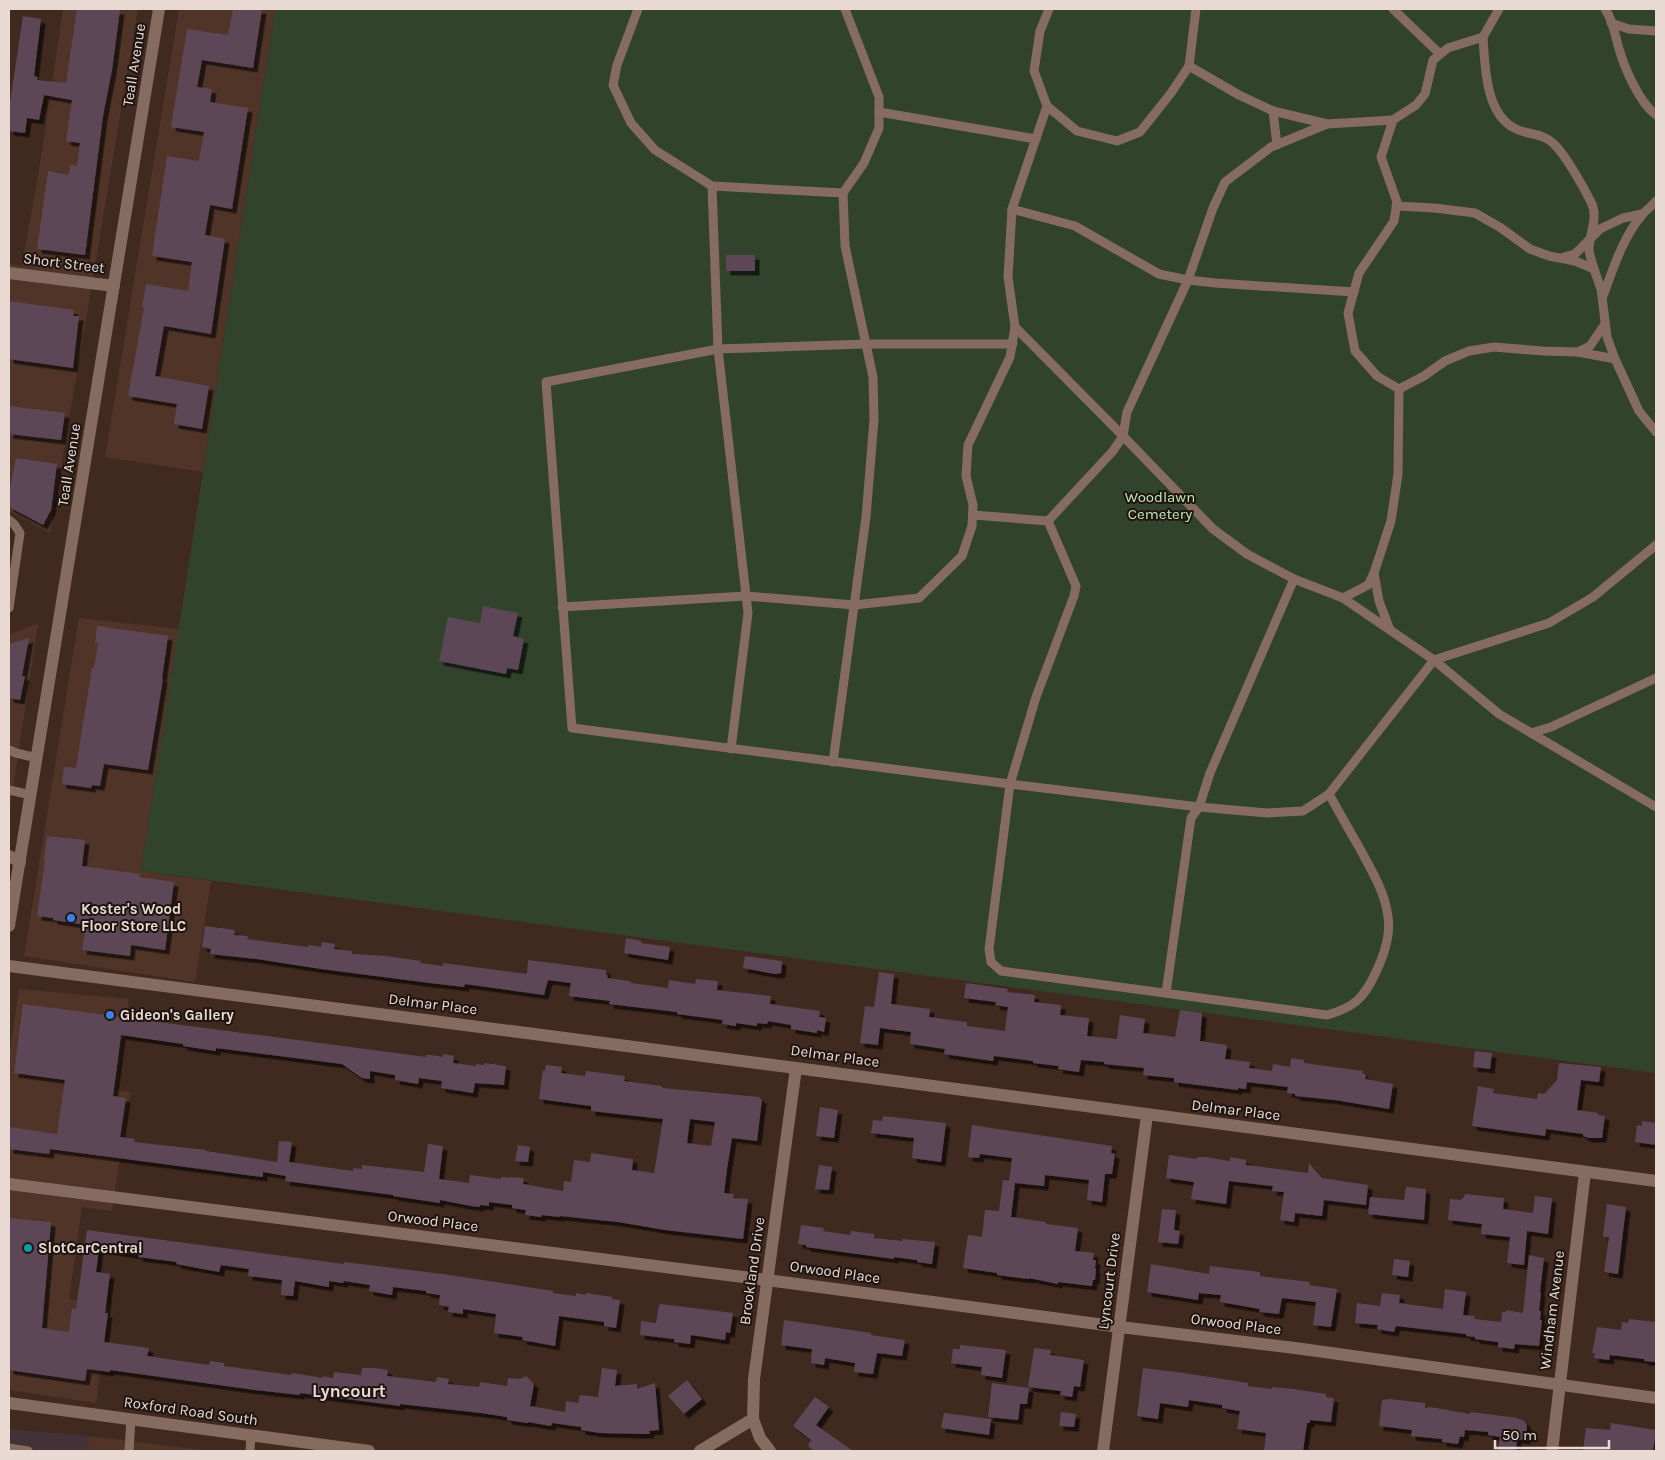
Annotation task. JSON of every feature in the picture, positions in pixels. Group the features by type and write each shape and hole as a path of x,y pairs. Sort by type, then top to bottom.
{"street":[{"name":"Teall Avenue","path":"9,926 14,859 31,795 159,9"},
{"name":"Short Street","path":"9,273 114,286"},
{"name":"Delmar Place","path":"9,966 1656,1182"},
{"name":"Brookland Drive","path":"753,1419 754,1379 796,1068"},
{"name":"Lyncourt Drive","path":"1103,1451 1147,1115"},
{"name":"Windham Avenue","path":"1552,1451 1585,1172"},
{"name":"Orwood Place","path":"9,1184 1295,1348 1656,1398"},
{"name":"Roxford Road South","path":"9,1403 369,1451"},
{"path":"700,1451 753,1419 760,1438 770,1451"}],"lane":[{"path":"638,9 618,64 613,85 631,123 655,150 712,186 843,193"},
{"path":"833,762 866,517 874,420 873,377 845,246 843,193 864,163 879,128 879,97 845,9"},
{"path":"1049,9 1040,31 1034,71 1047,106 1077,131 1117,141 1140,132 1171,93 1189,66 1196,9"},
{"path":"1393,9 1440,54"},
{"path":"1499,9 1483,37 1489,96 1499,115 1506,123 1516,129 1541,135 1554,144 1566,160 1591,203 1595,215 1589,252 1601,289 1607,337 1639,411 1656,432"},
{"path":"1605,9 1612,23 1620,53 1639,95 1656,116"},
{"path":"1612,23 1629,29 1656,31"},
{"path":"1189,66 1239,95 1273,111 1327,124 1392,120 1416,105 1425,94 1433,60 1448,48 1483,37"},
{"path":"562,607 746,596 854,605 920,598 962,556 972,526 973,516 973,505 966,476 968,445 1010,357 1015,327 1008,277 1012,210 1047,106"},
{"path":"1273,111 1277,145"},
{"path":"879,112 1036,139"},
{"path":"1392,120 1381,157 1397,202 1394,221 1359,273 1348,313 1355,352 1377,376 1399,389"},
{"path":"1048,521 1113,451 1124,436 1127,412 1188,280 1224,182 1271,147 1327,124"},
{"path":"712,186 718,349 748,613 731,749"},
{"path":"1602,299 1631,231 1642,214 1656,201"},
{"path":"1396,206 1434,208 1475,214 1501,228 1530,249 1575,261 1594,269"},
{"path":"1012,210 1075,226 1158,274 1215,283 1354,292"},
{"path":"1561,258 1575,254 1600,229 1623,218 1642,214"},
{"path":"1578,352 1590,346 1605,324"},
{"path":"1015,327 1124,436 1213,529 1247,554 1294,579 1343,598 1434,660 1499,714 1656,807"},
{"path":"1012,344 865,344 718,349 546,382 572,728 1199,807 1267,813 1304,811 1329,794 1434,660 1548,623 1594,597 1656,545"},
{"path":"1399,389 1424,376 1445,361 1470,351 1494,347 1578,352 1615,359"},
{"path":"1343,598 1368,585 1374,573 1391,521 1398,474 1399,389"},
{"path":"973,516 1048,521"},
{"path":"9,520 20,533 9,608"},
{"path":"1048,521 1076,586 1074,596 1036,697 1010,784 989,949 991,962 1001,971 1327,1015 1344,1010 1361,999 1385,955 1388,917 1379,884 1329,794"},
{"path":"1374,573 1379,601 1390,630"},
{"path":"1166,993 1190,818 1199,807 1210,773 1294,579"},
{"path":"1531,733 1551,727 1656,678"},
{"path":"9,750 37,758"},
{"path":"9,790 31,795"},
{"path":"129,1451 131,1419"},
{"path":"250,1451 251,1436"},
{"path":"9,1448 28,1451"}],"shaded area":[{"path":"63,9 138,9 50,533 9,511 9,264 22,266 41,157"},
{"path":"179,9 275,9 203,472 105,457"},
{"path":"79,618 179,629 141,871 211,881 195,982 24,956"},
{"path":"38,623 9,816 9,635"},
{"path":"19,989 129,999 117,1090 130,1092 112,1211 82,1207 69,1299 110,1305 96,1403 9,1390 9,1057"},
{"path":"9,1429 90,1436 87,1451 9,1451"},
{"path":"90,1436 210,1451 87,1451"}],"green space":[{"name":"Woodlawn Cemetery","path":"275,9 1656,9 1656,1073 141,871"}],"building":[{"path":"77,9 120,10 112,70 103,116 85,255 37,249 48,171 69,175 70,165 77,166 80,143 66,141 72,100 44,95 39,120 27,118 25,133 9,131 9,109 23,16 41,19 34,76 38,77 37,80 66,83"},
{"path":"233,9 262,9 253,68 202,60 197,87 212,89 210,102 248,108 232,209 210,205 205,235 225,239 211,334 164,326 155,376 209,386 202,429 174,424 177,404 128,396 144,308 142,307 146,284 188,291 192,262 152,256 167,156 199,161 204,132 171,127 187,29 228,35"},
{"path":"726,255 755,255 755,271 726,271"},
{"path":"9,301 74,310 73,316 79,316 73,368 9,359"},
{"path":"9,406 65,413 61,440 9,434"},
{"path":"16,458 57,464 51,510 43,525 9,507 9,487"},
{"path":"483,606 518,613 513,636 524,639 518,670 507,668 506,674 439,661 448,617 480,623"},
{"path":"97,626 168,636 148,770 104,764 100,786 92,785 91,788 62,784 64,767 76,768 92,668 94,668 98,643 95,643"},
{"path":"29,638 22,676 25,676 20,700 9,698 9,644"},
{"path":"47,836 85,840 82,866 140,874 139,877 174,882 165,950 131,945 130,956 82,950 86,925 37,916"},
{"path":"205,926 235,930 234,935 248,936 247,939 308,947 309,945 321,947 322,942 335,944 334,949 352,951 352,954 386,956 443,966 443,963 527,974 528,960 606,970 607,978 668,988 669,980 695,984 696,979 718,981 717,990 771,996 770,1004 820,1011 819,1017 826,1018 824,1032 817,1030 817,1033 791,1029 791,1025 768,1021 767,1024 757,1023 757,1026 736,1023 736,1026 722,1024 723,1020 677,1014 677,1012 609,1004 610,1001 569,996 571,983 548,980 544,995 465,984 464,987 430,983 210,954 211,949 202,947"},
{"path":"626,938 642,941 641,943 670,947 668,960 624,953"},
{"path":"745,956 782,961 781,973 775,974 743,968"},
{"path":"879,972 894,974 891,1004 930,1009 929,1017 967,1022 967,1026 1005,1031 1008,1007 995,1005 996,1002 964,998 966,983 1008,989 1007,992 1035,995 1034,1002 1061,1005 1060,1015 1089,1018 1087,1036 1117,1039 1120,1015 1145,1019 1143,1033 1175,1037 1180,1010 1202,1013 1200,1041 1227,1045 1225,1059 1250,1062 1249,1068 1272,1071 1273,1064 1290,1067 1291,1058 1304,1060 1304,1063 1363,1071 1362,1074 1366,1074 1365,1079 1393,1084 1389,1109 1335,1100 1295,1096 1295,1094 1287,1093 1288,1087 1247,1082 1246,1089 1238,1088 1238,1090 1174,1082 1174,1078 1143,1075 1144,1068 1104,1064 1104,1062 1081,1060 1079,1072 1058,1069 1059,1066 1033,1063 1033,1061 994,1056 993,1061 944,1054 945,1049 910,1044 911,1032 880,1028 878,1045 860,1043 865,1006 874,1007"},
{"path":"23,1004 426,1057 426,1055 431,1055 443,1057 443,1054 454,1056 453,1063 476,1066 476,1064 484,1065 485,1063 506,1066 504,1085 475,1083 473,1093 441,1088 442,1081 419,1078 418,1084 395,1080 395,1075 370,1071 370,1079 362,1078 342,1064 216,1048 216,1051 121,1035 113,1096 126,1098 120,1137 135,1139 134,1142 206,1150 277,1162 279,1141 292,1142 289,1162 353,1171 353,1168 362,1169 362,1165 424,1172 428,1144 443,1146 439,1179 469,1183 470,1175 501,1179 501,1177 524,1178 523,1184 563,1191 564,1181 571,1182 574,1160 590,1162 591,1153 633,1159 632,1170 654,1173 663,1119 591,1111 591,1106 539,1099 543,1070 545,1071 546,1065 562,1067 561,1073 585,1076 586,1071 625,1076 624,1081 662,1086 662,1088 760,1097 762,1099 757,1141 732,1138 727,1169 724,1193 734,1194 733,1198 748,1199 743,1239 665,1230 618,1222 560,1216 542,1215 541,1217 525,1215 526,1210 512,1208 512,1205 489,1202 489,1206 480,1205 480,1207 440,1200 440,1203 285,1181 286,1176 263,1172 263,1177 50,1149 49,1154 9,1149 9,1127 57,1134 65,1080 14,1073","holes":["690,1119 715,1122 711,1146 687,1143"]},
{"path":"1475,1051 1492,1053 1490,1069 1473,1067"},
{"path":"1559,1063 1601,1067 1599,1082 1581,1080 1577,1110 1605,1116 1602,1138 1589,1138 1583,1136 1583,1134 1546,1129 1545,1136 1472,1126 1478,1086 1494,1089 1493,1093 1537,1099 1538,1093 1544,1094 1557,1080"},
{"path":"820,1107 838,1110 834,1138 816,1136"},
{"path":"883,1116 946,1123 941,1162 912,1158 914,1138 871,1133 873,1120 882,1121"},
{"path":"1642,1121 1656,1123 1656,1145 1635,1142 1637,1125 1642,1126"},
{"path":"972,1125 1112,1146 1111,1153 1115,1154 1112,1174 1105,1174 1102,1202 1087,1200 1089,1180 1045,1175 1044,1186 1015,1183 1011,1217 1078,1228 1075,1251 1094,1253 1093,1260 1096,1260 1095,1280 1093,1280 1092,1286 1058,1282 1058,1284 963,1268 968,1235 982,1237 985,1210 999,1211 1003,1180 1009,1181 1012,1158 980,1154 979,1158 968,1157"},
{"path":"518,1145 530,1147 528,1162 515,1161"},
{"path":"1169,1155 1197,1159 1197,1157 1205,1157 1230,1161 1230,1157 1246,1160 1246,1165 1308,1173 1309,1163 1322,1178 1368,1185 1366,1205 1324,1200 1322,1216 1295,1213 1294,1222 1280,1220 1284,1192 1272,1191 1273,1186 1229,1181 1226,1204 1191,1199 1194,1182 1166,1178"},
{"path":"819,1165 832,1167 829,1190 815,1189"},
{"path":"1406,1187 1426,1189 1424,1220 1368,1214 1370,1197 1404,1200"},
{"path":"1465,1194 1504,1198 1503,1209 1533,1213 1535,1196 1552,1198 1548,1234 1527,1231 1524,1265 1507,1263 1510,1237 1481,1234 1482,1224 1448,1220 1450,1199 1461,1200"},
{"path":"1607,1204 1626,1207 1618,1274 1604,1272 1609,1237 1603,1237"},
{"path":"1162,1209 1176,1210 1174,1230 1180,1231 1178,1244 1158,1242"},
{"path":"9,1218 51,1222 42,1328 69,1332 72,1308 76,1309 87,1230 344,1264 344,1262 443,1274 576,1296 576,1293 586,1295 586,1293 612,1297 612,1299 620,1300 616,1328 604,1326 604,1322 559,1316 555,1346 522,1340 523,1337 494,1333 496,1314 463,1309 463,1314 448,1312 449,1307 439,1305 440,1295 426,1293 426,1291 393,1287 392,1295 369,1291 370,1285 344,1281 343,1283 329,1281 329,1287 295,1281 293,1296 281,1295 282,1280 248,1276 249,1269 221,1265 219,1272 176,1264 177,1262 99,1249 96,1272 110,1274 105,1313 108,1313 104,1342 149,1348 147,1356 209,1365 210,1361 224,1363 224,1366 323,1378 323,1376 333,1378 334,1372 361,1375 362,1368 375,1368 388,1370 387,1376 436,1382 437,1377 449,1379 448,1384 479,1387 480,1382 507,1386 508,1378 520,1379 526,1376 534,1384 530,1406 565,1412 566,1401 578,1403 580,1395 598,1397 602,1368 617,1370 615,1386 637,1384 637,1389 655,1383 659,1430 649,1431 650,1434 600,1433 581,1430 581,1427 552,1423 551,1426 528,1423 481,1413 400,1404 400,1406 300,1393 300,1395 255,1390 110,1370 110,1372 87,1369 85,1381 9,1370"},
{"path":"801,1225 824,1228 823,1231 850,1235 851,1231 874,1234 874,1238 935,1242 932,1264 917,1262 917,1260 894,1257 894,1259 806,1247 806,1245 798,1244"},
{"path":"1529,1255 1544,1258 1540,1292 1539,1311 1541,1311 1540,1320 1542,1320 1539,1346 1515,1344 1514,1349 1498,1347 1498,1342 1475,1339 1475,1337 1466,1336 1466,1334 1396,1326 1394,1332 1377,1329 1378,1325 1355,1323 1357,1303 1380,1306 1382,1293 1400,1295 1399,1303 1443,1309 1445,1289 1466,1292 1463,1315 1475,1316 1474,1319 1501,1322 1502,1312 1506,1312 1506,1310 1523,1313"},
{"path":"1394,1259 1410,1261 1408,1277 1392,1275"},
{"path":"1151,1264 1209,1274 1210,1266 1260,1272 1260,1276 1310,1282 1309,1285 1337,1289 1331,1327 1313,1325 1316,1302 1282,1298 1279,1314 1259,1312 1260,1309 1220,1302 1221,1295 1199,1293 1198,1300 1147,1292"},
{"path":"659,1305 733,1313 730,1333 726,1332 725,1340 691,1335 690,1344 674,1342 674,1339 640,1335 641,1321 656,1323"},
{"path":"1629,1319 1656,1322 1656,1362 1610,1355 1609,1360 1594,1358 1595,1353 1592,1353 1597,1327 1621,1330 1622,1322 1628,1323"},
{"path":"784,1320 905,1340 902,1356 877,1353 873,1374 854,1372 855,1363 825,1358 824,1365 811,1363 812,1349 781,1345"},
{"path":"960,1345 1006,1350 1002,1378 981,1375 982,1367 951,1363 953,1349 960,1349"},
{"path":"1034,1348 1051,1350 1050,1355 1084,1360 1080,1387 1074,1386 1072,1397 1060,1395 1061,1391 1028,1387"},
{"path":"1143,1368 1248,1383 1248,1386 1293,1389 1326,1394 1326,1397 1334,1398 1331,1422 1310,1420 1310,1423 1307,1423 1303,1451 1264,1451 1266,1433 1237,1429 1240,1411 1222,1408 1222,1405 1189,1400 1188,1407 1160,1403 1158,1419 1137,1416"},
{"path":"687,1380 702,1399 684,1414 668,1396"},
{"path":"992,1383 1029,1388 1027,1404 1020,1404 1018,1420 988,1417"},
{"path":"815,1397 829,1407 816,1425 853,1451 814,1451 808,1446 811,1440 793,1426"},
{"path":"1390,1399 1425,1403 1425,1408 1430,1407 1470,1414 1470,1412 1518,1418 1527,1425 1526,1440 1517,1439 1516,1451 1498,1451 1500,1437 1488,1435 1488,1432 1465,1430 1464,1437 1460,1436 1458,1444 1442,1442 1442,1439 1411,1436 1412,1430 1379,1426 1382,1400"},
{"path":"1061,1412 1076,1414 1074,1427 1059,1426"},
{"path":"944,1413 991,1419 989,1435 941,1428"},
{"path":"1611,1423 1656,1430 1653,1451 1583,1451 1586,1428 1610,1430"}],"place":[{"name":"Koster's Wood Floor Store LLC","path":"71,918"},
{"name":"Gideon's Gallery","path":"110,1015"},
{"name":"SlotCarCentral","path":"28,1248"}],"district":[{"name":"Lyncourt","path":"349,1391"}]}
